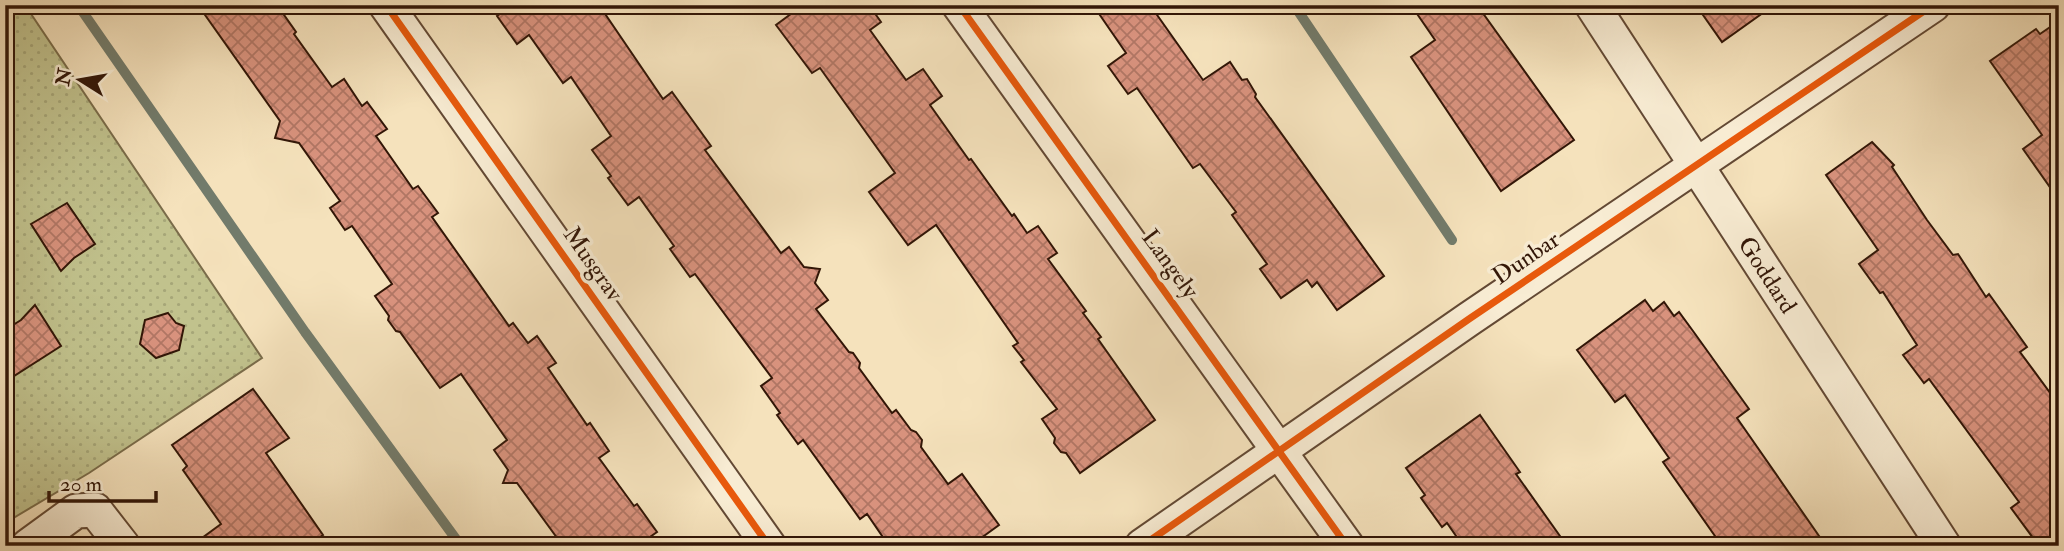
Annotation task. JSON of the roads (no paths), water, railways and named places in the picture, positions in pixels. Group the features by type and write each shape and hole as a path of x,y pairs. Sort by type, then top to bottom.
{"street":[{"name":"Musgrav","path":"386,5 769,546"},
{"name":"Langely","path":"959,5 1348,546"},
{"name":"Goddard","path":"1592,5 1944,546"},
{"name":"Dunbar","path":"1142,546 1469,319 1933,5"},
{"path":"28,546 76,511 95,510 123,546"}],"waterway":[{"path":"78,5 305,332 461,546"},
{"path":"1294,5 1452,240"}]}
